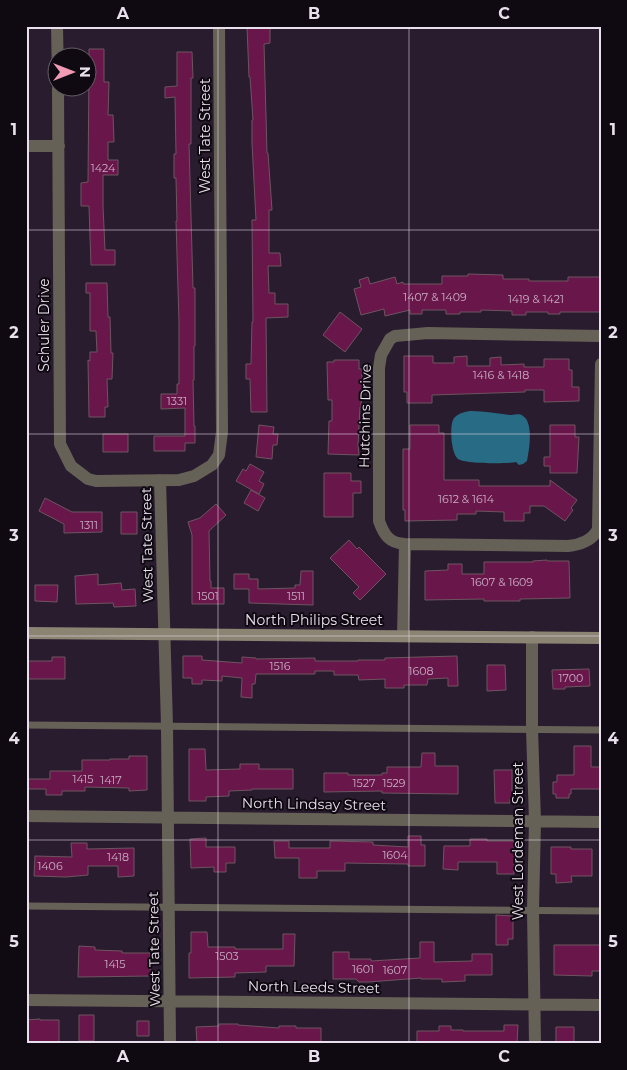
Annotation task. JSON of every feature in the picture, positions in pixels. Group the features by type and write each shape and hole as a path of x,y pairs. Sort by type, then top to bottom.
{"street":[{"path":"57,26 57,48"},
{"name":"West Tate Street","path":"170,1044 167,726 160,480 179,480 194,476 212,465 219,455 222,432 219,26"},
{"name":"Schuler Drive","path":"58,98 60,444 71,466 88,479 96,481 160,480"},
{"path":"26,146 58,146"},
{"name":"Hutchins Drive","path":"601,336 428,334 395,336 390,339 381,355 379,368 379,521 384,533 396,543 405,544 568,546 578,545 595,535 598,529 601,364"},
{"path":"403,636 405,544"},
{"name":"North Philips Street","path":"26,633 601,638"},
{"name":"West Lordeman Street","path":"532,637 535,821 535,1044"},
{"name":"North Lindsay Street","path":"26,816 601,822"},
{"name":"North Leeds Street","path":"26,1000 601,1005"}],"lane":[{"path":"26,724 601,730"},
{"path":"26,906 601,911"}],"water":[{"path":"472,411 511,415 519,414 523,416 529,425 530,431 527,461 519,465 516,462 477,463 458,459 452,446 452,422 460,414"}],"building":[{"path":"247,26 270,26 270,43 264,44 267,153 272,210 269,210 269,253 280,253 281,266 268,266 269,293 275,293 275,304 288,304 288,317 266,318 267,412 251,412 250,379 246,379 246,364 251,364 253,322 252,220 256,220 252,143 253,120"},
{"path":"98,49 104,49 104,82 109,82 108,115 113,115 114,142 108,142 108,160 118,160 118,175 103,175 105,250 115,250 115,265 91,265 89,206 81,206 81,183 88,182 89,98 98,98"},
{"path":"177,52 192,52 191,144 189,144 193,288 195,288 193,380 195,443 185,443 185,451 154,451 154,436 185,436 185,408 161,409 161,394 177,394 177,384 179,384 176,178 174,178 174,154 176,154 175,97 165,98 165,87 177,86"},
{"path":"468,274 503,275 503,279 529,279 529,281 568,281 568,277 601,277 601,312 560,312 560,314 548,314 548,312 526,312 526,315 512,315 512,311 481,310 481,312 446,314 446,310 422,310 422,314 410,314 410,310 385,316 384,309 361,315 354,289 361,287 359,280 368,277 370,284 395,277 397,284 403,282 403,284 442,284 442,276 468,276"},
{"path":"86,283 107,283 111,353 113,353 112,379 107,379 108,407 105,407 105,417 89,417 88,360 90,361 90,352 97,352 96,331 90,331 90,293 86,293"},
{"path":"340,312 362,329 345,352 323,335"},
{"path":"404,356 433,356 433,363 454,363 454,357 467,356 467,366 490,366 490,358 501,357 501,365 524,364 524,367 544,367 544,359 569,359 569,370 572,370 572,387 579,387 579,401 544,402 544,390 525,390 525,392 432,395 432,403 407,403 407,392 404,392"},
{"path":"334,360 359,360 359,369 362,369 359,455 328,454 329,421 332,421 332,400 328,400 327,362 334,362"},
{"path":"259,425 274,427 273,434 278,434 277,445 273,445 272,459 256,457"},
{"path":"410,425 439,425 439,433 444,433 444,480 479,480 479,486 550,486 550,480 577,500 571,508 573,510 565,521 544,506 530,506 530,513 524,513 524,521 504,521 504,512 476,511 476,514 457,514 457,520 405,521 405,510 403,510 403,449 410,449"},
{"path":"550,425 575,425 575,437 579,437 577,473 550,473 550,466 544,466 544,457 550,457"},
{"path":"103,434 128,434 128,452 103,452"},
{"path":"250,464 264,472 259,481 264,484 259,494 236,481 243,469 246,471"},
{"path":"324,473 351,473 351,481 361,481 361,493 353,493 353,517 324,517"},
{"path":"251,490 265,498 258,511 244,503"},
{"path":"45,498 72,512 102,512 102,532 64,533 64,524 39,511"},
{"path":"216,504 226,515 209,531 210,581 211,588 224,588 224,604 192,604 192,535 188,522 200,518"},
{"path":"121,512 137,512 137,534 121,534"},
{"path":"349,540 357,549 359,547 386,574 360,600 353,593 359,587 330,558"},
{"path":"547,560 569,561 570,598 520,599 520,601 484,601 484,599 425,600 425,571 448,570 448,564 462,564 462,574 484,574 484,562 533,562"},
{"path":"301,571 313,571 313,605 249,603 249,589 234,589 234,574 249,574 249,579 258,579 258,589 295,588 295,585 300,585"},
{"path":"98,574 98,585 121,583 122,590 135,589 136,606 114,607 113,603 76,604 75,576"},
{"path":"35,585 58,585 57,602 35,601"},
{"path":"183,656 202,656 202,660 242,663 242,657 256,659 315,658 315,661 358,661 385,660 385,658 457,656 458,686 448,686 448,678 428,679 427,685 404,685 404,688 385,688 385,679 359,680 358,675 334,675 334,671 315,671 315,674 256,674 255,684 252,684 252,698 241,697 242,678 222,676 222,681 202,680 202,684 192,684 192,678 183,678"},
{"path":"52,657 65,657 65,679 26,679 26,661 52,661"},
{"path":"487,665 505,665 506,690 487,691"},
{"path":"589,669 590,686 553,689 552,670"},
{"path":"574,746 591,746 591,767 601,767 601,789 571,789 569,798 556,798 556,794 553,794 553,782 557,782 557,775 574,775"},
{"path":"189,749 205,749 206,770 240,769 240,764 259,764 259,769 293,769 293,789 229,791 229,796 206,797 206,801 189,801"},
{"path":"422,753 435,753 435,766 458,766 458,794 382,793 382,791 324,792 324,773 382,775 382,773 387,773 387,767 421,767"},
{"path":"129,756 147,756 147,790 129,791 129,788 85,787 85,791 62,791 62,795 46,795 46,789 26,789 26,779 50,779 50,771 82,771 82,760 129,759"},
{"path":"494,770 512,770 512,799 510,799 510,803 495,803"},
{"path":"408,836 421,836 421,845 425,845 425,866 345,863 345,871 317,871 317,878 299,878 299,858 275,858 274,841 289,841 289,848 330,848 330,841 373,842 373,845 408,847"},
{"path":"206,838 206,847 235,847 235,863 226,863 226,872 214,872 214,867 191,868 190,839"},
{"path":"470,839 514,841 514,874 497,874 497,862 458,862 458,870 443,869 444,846 470,846"},
{"path":"71,843 87,843 87,849 134,848 134,876 118,877 118,866 88,866 88,875 66,877 34,876 35,856 72,857"},
{"path":"551,847 592,849 592,876 571,876 572,882 556,883 556,874 551,874"},
{"path":"496,915 513,916 513,939 508,939 508,945 496,945"},
{"path":"191,932 207,932 208,947 235,947 235,949 283,949 283,934 295,934 294,966 266,966 266,972 235,973 235,977 189,978"},
{"path":"420,942 434,942 434,962 472,961 472,954 492,954 492,975 465,975 465,981 442,982 442,979 421,978 368,982 359,982 356,979 333,979 333,952 349,952 349,959 371,959 371,961 420,958"},
{"path":"554,945 601,945 601,971 592,971 592,976 554,975"},
{"path":"79,946 95,947 95,950 122,951 122,953 150,953 151,976 78,977"},
{"path":"79,1015 94,1015 94,1041 79,1041"},
{"path":"26,1020 59,1020 59,1044 26,1044"},
{"path":"137,1021 149,1021 149,1036 137,1036"},
{"path":"219,1024 279,1028 279,1026 296,1026 296,1028 321,1028 321,1044 197,1044 196,1027 219,1026"},
{"path":"504,1025 518,1025 517,1044 417,1044 417,1031 439,1031 439,1026 451,1026 451,1030 463,1031 504,1031"},
{"path":"556,1027 574,1027 574,1044 556,1044"}]}
